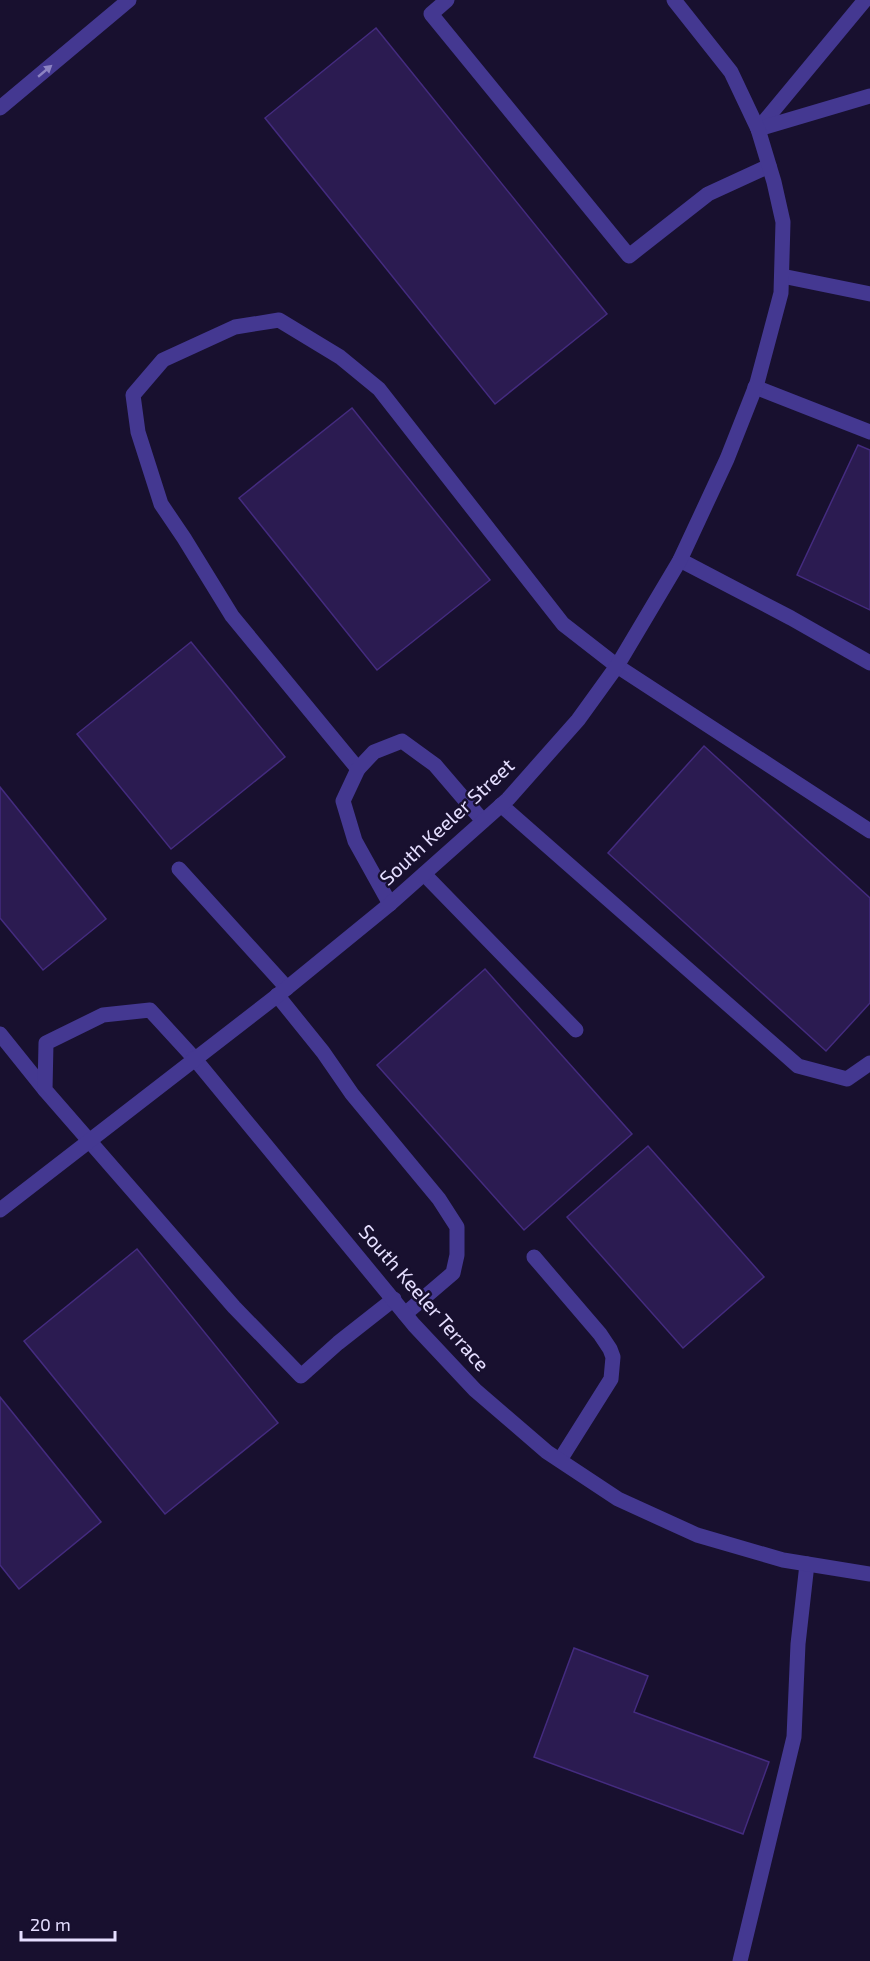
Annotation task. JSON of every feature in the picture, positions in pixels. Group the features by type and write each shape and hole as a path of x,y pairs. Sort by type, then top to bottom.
{"street":[{"path":"0,108 129,0"},
{"path":"447,0 431,14 629,256 708,194 770,166"},
{"name":"South Keeler Street","path":"1,1208 282,991 390,904 501,805 578,720 617,666 680,560 728,459 755,387 781,293 783,222 770,166 758,129 731,72 674,0"},
{"path":"758,129 865,0"},
{"path":"758,129 870,96"},
{"path":"782,276 870,294"},
{"path":"358,769 232,616 161,504 138,432 133,395 163,360 235,327 279,320 340,357 379,389 563,624 617,666 870,831"},
{"path":"755,387 870,432"},
{"path":"680,560 791,618 870,663"},
{"path":"390,904 356,841 343,801 358,769 374,752 402,741 435,765 483,821"},
{"path":"501,805 798,1066 847,1079 870,1063"},
{"path":"179,869 282,991 352,1094 439,1199 456,1227 457,1255 453,1273 405,1314"},
{"path":"424,874 576,1030"},
{"name":"South Keeler Terrace","path":"45,1090 46,1043 103,1015 150,1010 195,1058 405,1314 475,1390 547,1452 618,1499 697,1535 783,1560 870,1574"},
{"path":"0,1034 45,1090 234,1307 301,1376 338,1342 394,1299"},
{"path":"534,1257 600,1334 610,1348 613,1357 610,1379 602,1396 560,1460"},
{"path":"740,1961 794,1737 798,1644 807,1564"}],"building":[{"path":"376,28 607,314 495,404 265,118"},
{"path":"352,408 490,580 377,670 239,498"},
{"path":"858,445 870,450 870,610 797,575"},
{"path":"191,642 285,757 171,849 77,734"},
{"path":"704,746 870,898 870,1003 826,1051 608,853"},
{"path":"0,787 106,919 43,970 0,918"},
{"path":"485,969 632,1134 524,1230 377,1065"},
{"path":"648,1146 764,1277 683,1348 567,1217"},
{"path":"137,1249 278,1423 165,1514 24,1341"},
{"path":"0,1397 101,1522 19,1589 0,1565"},
{"path":"574,1648 648,1676 634,1712 769,1762 743,1834 534,1757"}]}
